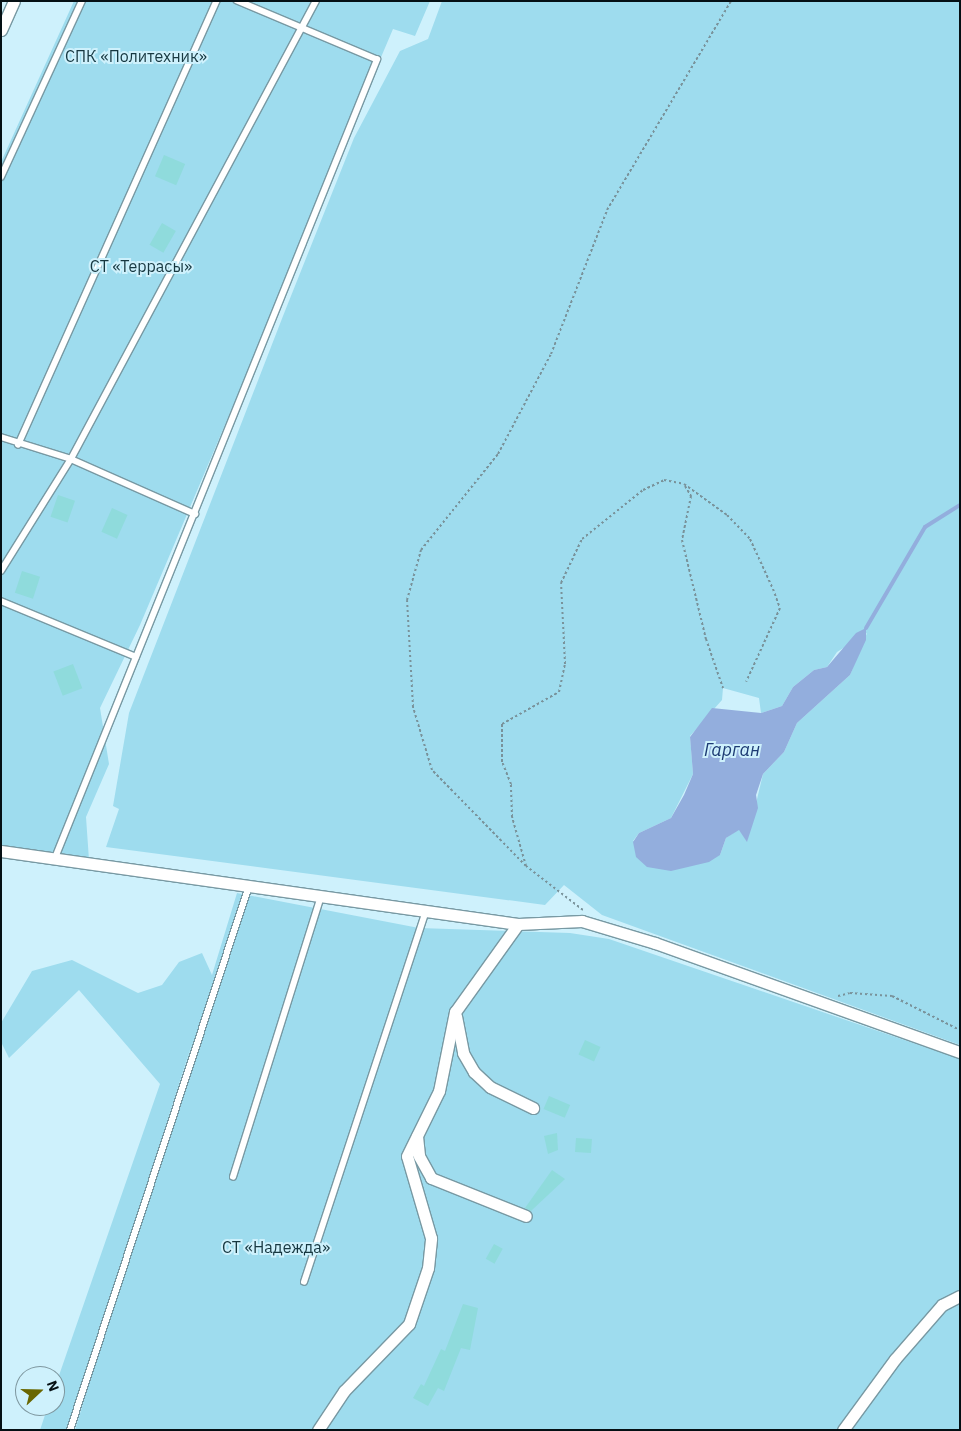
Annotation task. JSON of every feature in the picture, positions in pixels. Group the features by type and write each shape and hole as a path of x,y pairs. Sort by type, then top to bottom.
{"street":[{"path":"1,30 14,1"},
{"path":"1,851 518,924 582,921 822,1002 960,1052"},
{"path":"318,1430 344,1391 409,1324 428,1268 431,1238 407,1156 416,1132 439,1091 455,1012 518,924"},
{"path":"455,1012 463,1053 474,1072 490,1087 533,1108"},
{"path":"416,1132 418,1156 431,1178 526,1216"},
{"path":"843,1430 924,1325 942,1305 960,1296"}],"lane":[{"path":"1,177 82,1"},
{"path":"18,445 217,1"},
{"path":"55,858 377,60 300,31 237,1"},
{"path":"1,571 71,459 316,1"},
{"path":"1,438 18,445 71,459 195,514"},
{"path":"1,601 136,657"},
{"path":"70,1430 249,886"},
{"path":"233,1177 321,896"},
{"path":"304,1282 426,911"}],"path":[{"path":"586,911 526,866 432,770 413,707 407,600 421,550 498,454 551,354 606,210 731,1"},
{"path":"526,866 512,817 511,784 502,762 502,724 559,692 565,664 561,582 567,564 582,540 643,490 664,480 684,484 727,515 750,539 780,608 746,682"},
{"path":"684,484 691,496 682,540 706,640 723,688"},
{"path":"822,1002 850,992 892,996 960,1030"}],"green space":[{"name":"СТ «Террасы»","path":"74,1 430,1 415,36 393,29 140,625 100,708 109,764 86,817 89,860 1,849 1,162"},
{"path":"442,1 960,1 960,1045 602,915 564,885 545,905 106,847 119,809 113,806 129,713 283,316 354,138 400,51 428,39","holes":["867,633 850,675 797,723 784,752 763,774 747,841 739,829 726,838 720,855 633,841 639,833 671,818 693,774 690,736 722,700 723,688 759,698 761,713 782,706 793,687 814,670 827,667 837,652"]},
{"name":"СТ «Надежда»","path":"237,893 419,928 570,933 609,939 960,1059 960,1430 75,1430 194,1037 69,1430 40,1430 45,1416 65,1416 65,1366 62,1366 160,1084 79,990 9,1058 1,1042 1,1023 32,971 72,960 138,993 162,985 179,962 202,953 212,975"}],"water":[{"name":"Гарган","path":"866,628 866,640 850,675 797,723 784,752 763,774 756,795 758,808 747,842 739,830 726,838 720,855 709,862 671,871 647,867 636,857 633,842 639,833 671,818 684,795 693,774 690,737 712,708 761,713 782,706 793,687 814,670 827,667 856,633"}],"building":[{"path":"164,155 185,164 176,185 155,176"},
{"path":"162,223 176,231 163,253 150,245"},
{"path":"58,495 75,501 68,523 51,517"},
{"path":"112,508 128,515 117,539 101,532"},
{"path":"22,571 40,577 33,599 15,593"},
{"path":"73,664 82,688 63,696 53,672"},
{"path":"585,1040 601,1047 594,1062 578,1055"},
{"path":"549,1096 570,1105 565,1118 544,1109"},
{"path":"557,1133 558,1150 548,1154 544,1136"},
{"path":"576,1138 592,1139 591,1153 575,1152"},
{"path":"552,1170 565,1179 531,1211 525,1208"},
{"path":"494,1244 503,1249 495,1264 486,1259"},
{"path":"463,1304 478,1308 470,1350 461,1348 444,1391 438,1388 428,1406 413,1398 421,1384 424,1386 441,1349 445,1351"}],"waterway":[{"path":"866,628 925,527 960,505"}],"park label":[{"name":"СПК «Политехник»","path":"136,56"}]}
